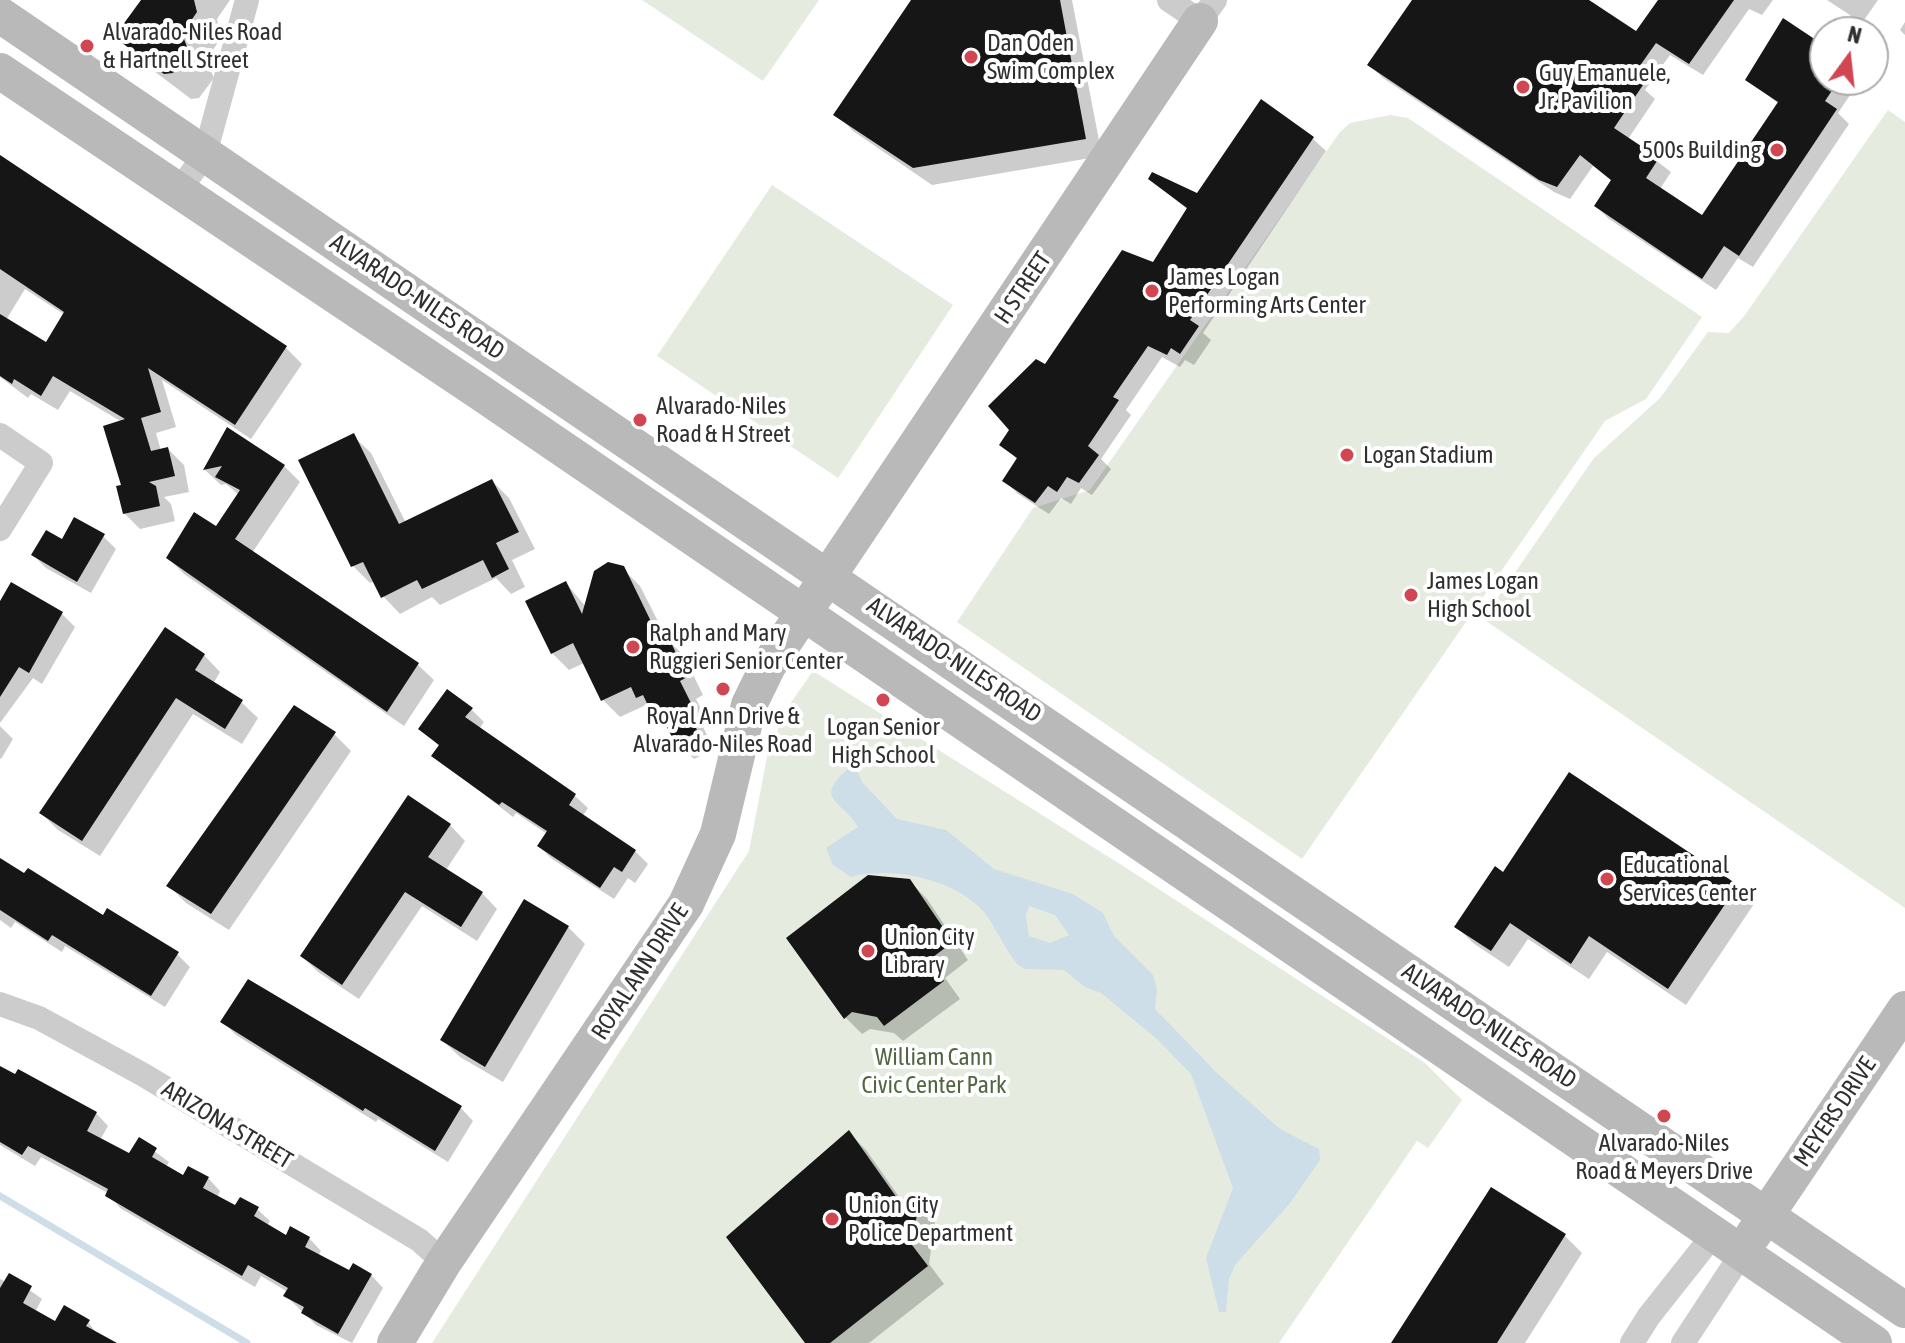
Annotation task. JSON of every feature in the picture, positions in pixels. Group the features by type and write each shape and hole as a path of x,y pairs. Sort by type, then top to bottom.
{"main road":[{"name":"H STREET","path":"828,575 1208,11"},
{"name":"ALVARADO-NILES ROAD","path":"0,15 1905,1310"},
{"name":"ALVARADO-NILES ROAD","path":"0,71 1874,1343"},
{"name":"ROYAL ANN DRIVE","path":"395,1343 444,1262 686,904 718,834 749,705 801,612 828,575"},
{"name":"MEYERS DRIVE","path":"1728,1244 1765,1215 1905,1009"}],"street":[{"path":"179,191 205,154 247,0"},
{"path":"1169,0 1208,11"},
{"path":"0,435 41,463 0,529"},
{"name":"ARIZONA STREET","path":"0,1004 39,1018 142,1074 419,1240 444,1262"},
{"path":"1632,1343 1728,1244"},
{"path":"1683,1343 1728,1244"}],"green space":[{"path":"642,0 819,0 763,81"},
{"path":"1888,110 1905,122 1905,908 1483,619 1594,458 1660,398 1708,332 1729,333 1745,315"},
{"name":"Logan Stadium","path":"1390,115 1408,118 1702,317 1646,399 1605,421 1302,859 957,622 1033,508 1090,490 1340,132 1350,123"},
{"path":"772,185 953,305 838,478 657,356"},
{"name":"William Cann Civic Center Park","path":"813,671 1131,871 1425,1063 1462,1100 1428,1148 1417,1141 1279,1343 432,1343 749,851 767,757 785,711"}],"shaded area":[{"path":"849,768 857,769 862,782 897,819 946,830 994,869 1073,894 1103,913 1114,936 1153,975 1157,989 1155,1009 1218,1074 1280,1129 1319,1149 1320,1160 1290,1203 1235,1265 1229,1279 1226,1312 1219,1312 1206,1258 1233,1188 1191,1074 1157,1039 1101,993 1085,987 1064,970 1025,969 1018,965 988,917 961,893 906,875 886,873 851,877 833,865 826,848 858,827 831,794 838,779","holes":["1029,906 1055,915 1069,935 1050,943 1029,936 1026,916"]}],"building":[{"path":"141,0 194,0 197,12 182,34 189,52 173,73 164,74 114,37"},
{"name":"Dan Oden Swim Complex","path":"911,0 1060,0 1086,139 913,168 833,115"},
{"path":"1412,0 1589,0 1636,31 1658,0 1734,0 1689,64 1656,43 1632,77 1643,85 1614,128 1659,158 1646,178 1702,215 1778,102 1745,80 1783,18 1809,35 1809,96 1828,96 1825,101 1837,109 1739,256 1724,246 1702,279 1594,206 1611,180 1580,155 1557,187 1539,180 1367,65"},
{"name":"James Logan Performing Arts Center","path":"1261,99 1314,137 1190,320 1199,326 1180,354 1171,348 1167,355 1148,346 1113,397 1119,400 1088,446 1099,455 1079,483 1067,477 1057,492 1048,486 1035,503 1002,481 1017,458 999,445 1009,430 988,406 1036,359 1045,364 1122,250 1153,262 1187,208 1148,179 1152,172 1197,193"},
{"path":"0,155 287,346 235,425 148,368 161,412 141,418 151,451 168,447 175,476 149,482 156,486 160,506 123,514 116,486 121,485 103,426 125,419 53,376 41,396 14,379 12,384 0,376 0,314 46,342 64,312 0,269"},
{"path":"227,427 285,465 235,539 419,663 387,712 166,558 194,512 216,526 240,490 215,477 222,466 203,470"},
{"path":"354,433 399,524 492,479 519,532 496,543 509,569 492,578 483,560 422,589 417,580 381,598 363,562 351,567 298,460"},
{"path":"74,517 105,534 77,582 31,555 46,530 62,539"},
{"name":"Ralph and Mary Ruggieri Senior Center","path":"608,562 624,566 660,640 668,636 687,677 680,681 692,705 686,708 698,732 675,743 663,719 656,722 643,695 636,698 631,687 601,701 573,643 551,654 525,601 566,581 582,614 594,571"},
{"path":"11,582 63,612 29,673 19,667 0,697 0,601"},
{"path":"165,627 205,654 195,670 243,700 225,729 176,698 82,841 39,813"},
{"path":"447,689 473,708 465,717 576,794 569,805 636,850 622,872 614,867 600,888 537,846 547,831 502,802 499,805 431,756 439,745 418,729"},
{"path":"294,705 336,732 211,914 166,886"},
{"name":"Educational Services Center","path":"1569,772 1738,885 1668,989 1589,936 1571,964 1510,923 1491,951 1454,927 1495,866 1503,872"},
{"path":"408,795 451,824 428,857 483,892 461,927 405,892 342,985 300,956"},
{"path":"0,858 24,873 28,868 103,915 107,908 179,952 151,996 52,935 48,941 0,910"},
{"name":"Union City Library","path":"868,875 910,879 953,942 929,960 944,981 884,1026 877,1017 852,1012 844,1019 786,938"},
{"path":"524,899 569,926 485,1067 440,1040"},
{"path":"248,979 462,1106 435,1151 365,1108 363,1111 220,1022"},
{"path":"0,1066 15,1074 18,1069 97,1112 87,1131 129,1153 139,1137 157,1148 152,1157 183,1175 188,1166 209,1177 203,1188 235,1205 240,1197 259,1207 254,1216 286,1235 290,1226 310,1237 305,1247 349,1270 353,1263 372,1274 338,1334 301,1313 304,1307 283,1296 288,1288 248,1265 242,1276 105,1196 108,1189 28,1146 22,1155 0,1142"},
{"name":"Union City Police Department","path":"849,1130 897,1198 919,1201 912,1245 928,1266 830,1343 805,1343 726,1237"},
{"path":"1491,1187 1566,1234 1497,1343 1391,1343"},
{"path":"9,1273 32,1286 23,1303 55,1321 64,1305 90,1320 86,1326 117,1343 0,1343 0,1288"}],"waterway":[{"path":"0,1196 247,1343"}],"place":[{"name":"Alvarado-Niles Road & Hartnell Street","path":"87,46"},
{"name":"Dan Oden Swim Complex","path":"971,57"},
{"name":"Guy Emanuele, Jr. Pavilion","path":"1523,87"},
{"name":"500s Building","path":"1777,150"},
{"name":"James Logan Performing Arts Center","path":"1152,291"},
{"name":"Alvarado-Niles Road & H Street","path":"640,420"},
{"name":"Logan Stadium","path":"1347,455"},
{"name":"James Logan High School","path":"1411,595"},
{"name":"Ralph and Mary Ruggieri Senior Center","path":"633,647"},
{"name":"Royal Ann Drive & Alvarado-Niles Road","path":"723,689"},
{"name":"Logan Senior High School","path":"883,700"},
{"name":"Educational Services Center","path":"1607,879"},
{"name":"Union City Library","path":"868,951"},
{"name":"Alvarado-Niles Road & Meyers Drive","path":"1664,1116"},
{"name":"Union City Police Department","path":"832,1219"}]}
